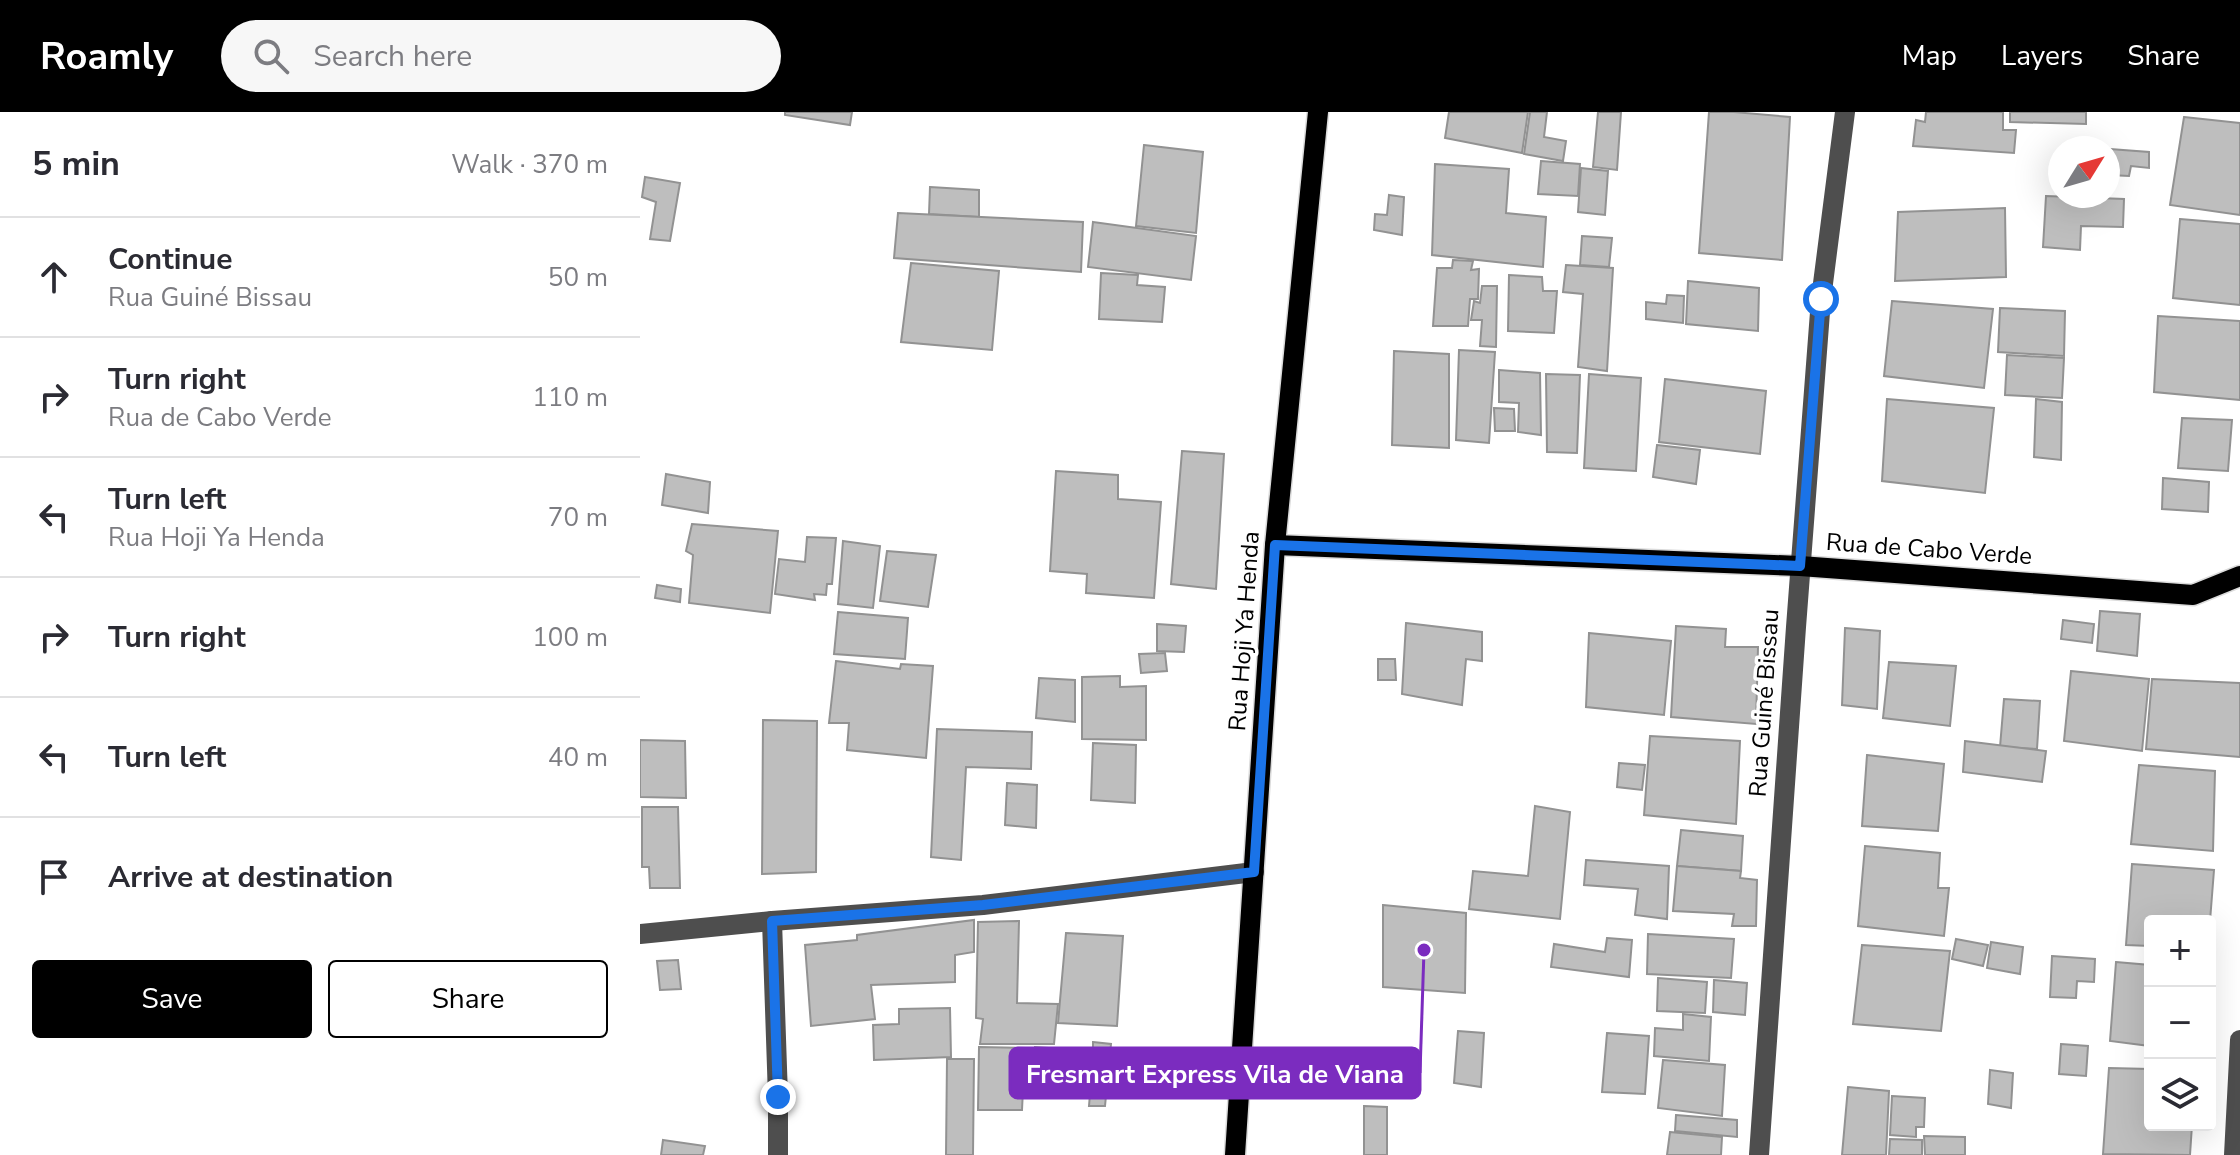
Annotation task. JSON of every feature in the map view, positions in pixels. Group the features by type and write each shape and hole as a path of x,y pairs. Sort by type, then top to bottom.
{"main road":[{"name":"Rua Hoji Ya Henda","path":"1235,1155 1275,545 1318,112"},
{"name":"Rua de Cabo Verde","path":"1275,545 1800,566 2193,595 2240,576"}],"street":[{"name":"Rua Guiné Bissau","path":"1759,1155 1821,299 1845,112"},
{"path":"640,934 983,905 1254,872"},
{"path":"772,921 778,1155"},
{"path":"2234,1155 2240,1040"}],"building":[{"path":"785,112 852,112 850,125 785,115"},
{"path":"1449,112 1528,112 1522,153 1445,138"},
{"path":"1530,112 1547,112 1544,137 1566,141 1563,161 1524,154"},
{"path":"1598,112 1621,112 1617,170 1593,167"},
{"path":"1709,112 1790,117 1782,260 1699,253"},
{"path":"1926,112 2003,112 2003,130 2016,130 2014,153 1913,146 1916,120 1925,122"},
{"path":"2010,112 2086,112 2086,124 2010,122"},
{"path":"2184,117 2240,123 2240,215 2170,205"},
{"path":"1144,145 1203,152 1196,233 1136,226"},
{"path":"2120,150 2149,152 2149,168 2131,166 2129,176 2120,176"},
{"path":"1541,161 1580,164 1578,196 1538,194"},
{"path":"1435,164 1509,169 1506,213 1546,217 1543,267 1432,255"},
{"path":"1581,168 1608,171 1605,215 1578,212"},
{"path":"645,177 680,183 670,241 650,239 656,202 642,197"},
{"path":"930,187 979,190 979,217 929,214"},
{"path":"1389,195 1404,197 1402,235 1374,230 1375,214 1387,215"},
{"path":"2046,196 2048,208 2120,208 2120,199 2124,199 2123,227 2081,226 2080,250 2043,247"},
{"path":"2005,208 2006,277 1895,281 1898,212"},
{"path":"898,213 1083,222 1081,272 894,258"},
{"path":"2180,219 2240,224 2240,305 2173,298"},
{"path":"1093,222 1196,236 1191,280 1088,267"},
{"path":"1582,236 1612,238 1609,267 1580,265"},
{"path":"1453,260 1473,261 1471,270 1479,269 1478,299 1470,299 1468,326 1433,326 1437,268 1452,268"},
{"path":"911,263 999,271 992,350 901,342"},
{"path":"1566,265 1613,268 1607,371 1578,367 1583,294 1563,292"},
{"path":"1101,273 1138,275 1137,285 1165,287 1162,322 1099,319"},
{"path":"1509,275 1542,277 1543,291 1557,291 1554,333 1508,331"},
{"path":"1688,281 1759,288 1758,331 1686,324"},
{"path":"1482,286 1497,286 1496,347 1480,346 1482,320 1471,320 1474,301 1480,303"},
{"path":"1667,295 1684,296 1683,323 1646,319 1646,302 1666,304"},
{"path":"1892,301 1993,309 1984,388 1884,376"},
{"path":"2000,308 2065,311 2064,356 1998,352"},
{"path":"2158,316 2240,321 2240,400 2154,392"},
{"path":"1459,350 1495,352 1489,443 1456,440"},
{"path":"1394,351 1449,354 1449,448 1392,445"},
{"path":"2007,355 2064,358 2062,398 2005,395"},
{"path":"1499,370 1540,373 1541,435 1518,432 1519,403 1499,402"},
{"path":"1546,374 1580,375 1577,453 1547,452"},
{"path":"1589,374 1641,378 1636,471 1584,468"},
{"path":"1665,379 1766,391 1760,454 1659,442"},
{"path":"1887,399 1994,408 1985,493 1882,481"},
{"path":"2036,399 2062,402 2061,460 2034,457"},
{"path":"1494,408 1514,409 1515,431 1495,431"},
{"path":"2182,418 2232,420 2228,471 2178,468"},
{"path":"1657,445 1700,450 1696,484 1653,477"},
{"path":"1182,451 1224,454 1216,589 1171,584"},
{"path":"1056,471 1118,475 1118,499 1161,502 1154,598 1086,593 1087,574 1050,571"},
{"path":"666,474 710,482 708,513 662,505"},
{"path":"2163,478 2209,482 2208,512 2162,509"},
{"path":"692,524 778,531 770,613 689,603 693,555 686,551"},
{"path":"807,537 836,538 832,584 827,584 826,595 814,594 815,600 775,594 779,559 805,562"},
{"path":"843,541 880,546 873,608 838,604"},
{"path":"887,551 936,555 928,607 880,601"},
{"path":"657,585 681,589 680,602 655,598"},
{"path":"2100,611 2140,614 2137,656 2097,651"},
{"path":"838,612 908,618 905,659 834,654"},
{"path":"2063,620 2094,624 2092,643 2061,639"},
{"path":"1406,623 1482,632 1482,661 1466,659 1462,705 1402,694"},
{"path":"1157,624 1186,626 1184,652 1157,651"},
{"path":"1676,626 1726,629 1725,647 1758,647 1756,724 1671,717"},
{"path":"1845,628 1880,631 1877,709 1842,705"},
{"path":"1589,633 1671,641 1664,715 1586,707"},
{"path":"1165,653 1167,671 1141,673 1139,654"},
{"path":"1378,659 1395,659 1396,680 1378,680"},
{"path":"836,661 900,669 901,664 933,666 926,758 847,750 849,723 829,723"},
{"path":"1889,662 1956,666 1950,726 1883,718"},
{"path":"2071,671 2149,679 2142,751 2064,741"},
{"path":"1120,676 1120,687 1146,686 1146,740 1082,739 1082,677"},
{"path":"1039,678 1075,680 1075,722 1036,718"},
{"path":"2152,679 2240,683 2240,757 2146,749"},
{"path":"2004,699 2040,701 2037,749 2000,747"},
{"path":"763,720 817,721 816,872 762,874"},
{"path":"937,729 1032,732 1031,769 966,767 961,860 931,857"},
{"path":"1650,736 1740,741 1736,824 1644,815"},
{"path":"640,740 685,741 686,798 640,797"},
{"path":"1965,741 2046,751 2042,782 1963,772"},
{"path":"1093,743 1136,745 1135,803 1091,800"},
{"path":"1867,755 1944,764 1938,831 1862,826"},
{"path":"1619,763 1645,765 1642,790 1617,787"},
{"path":"2139,765 2215,771 2213,851 2131,844"},
{"path":"1007,783 1037,785 1036,828 1005,825"},
{"path":"1535,806 1570,812 1560,919 1469,909 1473,871 1528,876"},
{"path":"642,807 678,807 680,888 650,888 649,867 642,867"},
{"path":"1681,830 1743,836 1741,871 1677,866"},
{"path":"1865,846 1940,853 1938,888 1949,888 1944,936 1858,926"},
{"path":"1586,860 1669,866 1667,919 1635,915 1638,889 1584,885"},
{"path":"2132,864 2214,870 2210,915 2144,915 2144,946 2126,945"},
{"path":"1677,866 1741,871 1740,878 1757,880 1756,926 1732,926 1734,914 1673,911"},
{"path":"1383,905 1466,913 1465,993 1383,987"},
{"path":"974,920 974,952 955,955 955,982 871,985 875,1019 811,1026 805,945 857,940 857,935"},
{"path":"1019,921 1017,1003 1058,1004 1054,1044 980,1044 983,1019 976,1018 978,922"},
{"path":"1066,933 1123,936 1117,1026 1058,1023"},
{"path":"1648,934 1734,939 1731,978 1647,974"},
{"path":"1607,938 1632,940 1629,977 1551,967 1554,944 1605,952"},
{"path":"1956,939 1988,945 1983,966 1952,959"},
{"path":"1991,942 2023,947 2020,974 1987,968"},
{"path":"1862,945 1950,951 1941,1031 1853,1024"},
{"path":"2052,956 2095,959 2094,982 2077,981 2076,998 2050,997"},
{"path":"678,960 681,989 660,990 657,961"},
{"path":"2116,962 2144,964 2144,1045 2110,1041"},
{"path":"1658,978 1707,982 1705,1013 1657,1011"},
{"path":"1714,980 1747,983 1745,1015 1713,1012"},
{"path":"950,1008 951,1057 874,1060 873,1025 899,1024 899,1009"},
{"path":"1683,1014 1711,1017 1709,1061 1654,1056 1655,1028 1683,1030"},
{"path":"1458,1031 1484,1033 1481,1087 1454,1083"},
{"path":"1607,1033 1649,1036 1645,1094 1602,1092"},
{"path":"1093,1042 1111,1044 1105,1106 1089,1106 1090,1094 1031,1090 1035,1047 1093,1051"},
{"path":"2061,1044 2088,1046 2086,1076 2059,1074"},
{"path":"979,1047 1025,1048 1022,1110 978,1110"},
{"path":"947,1059 974,1059 973,1155 946,1155"},
{"path":"1663,1060 1725,1065 1722,1116 1658,1108"},
{"path":"2109,1068 2144,1069 2144,1131 2192,1131 2190,1155 2103,1154"},
{"path":"1990,1070 2013,1073 2011,1108 1988,1104"},
{"path":"1848,1087 1889,1091 1886,1155 1842,1155"},
{"path":"1892,1096 1925,1098 1924,1127 1916,1127 1916,1137 1890,1135"},
{"path":"1364,1106 1387,1107 1387,1155 1364,1155"},
{"path":"1676,1115 1737,1120 1737,1137 1675,1131"},
{"path":"1670,1132 1722,1137 1721,1155 1667,1155"},
{"path":"1924,1136 1965,1137 1965,1155 1925,1155"},
{"path":"1890,1139 1922,1140 1922,1155 1889,1155"},
{"path":"663,1140 705,1146 703,1155 661,1155"}],"place":[{"name":"Fresmart Express Vila de Viana","path":"1424,950"}],"route":[{"path":"778,1097 772,921 983,905 1254,872 1275,545 1800,566 1821,299"}]}
